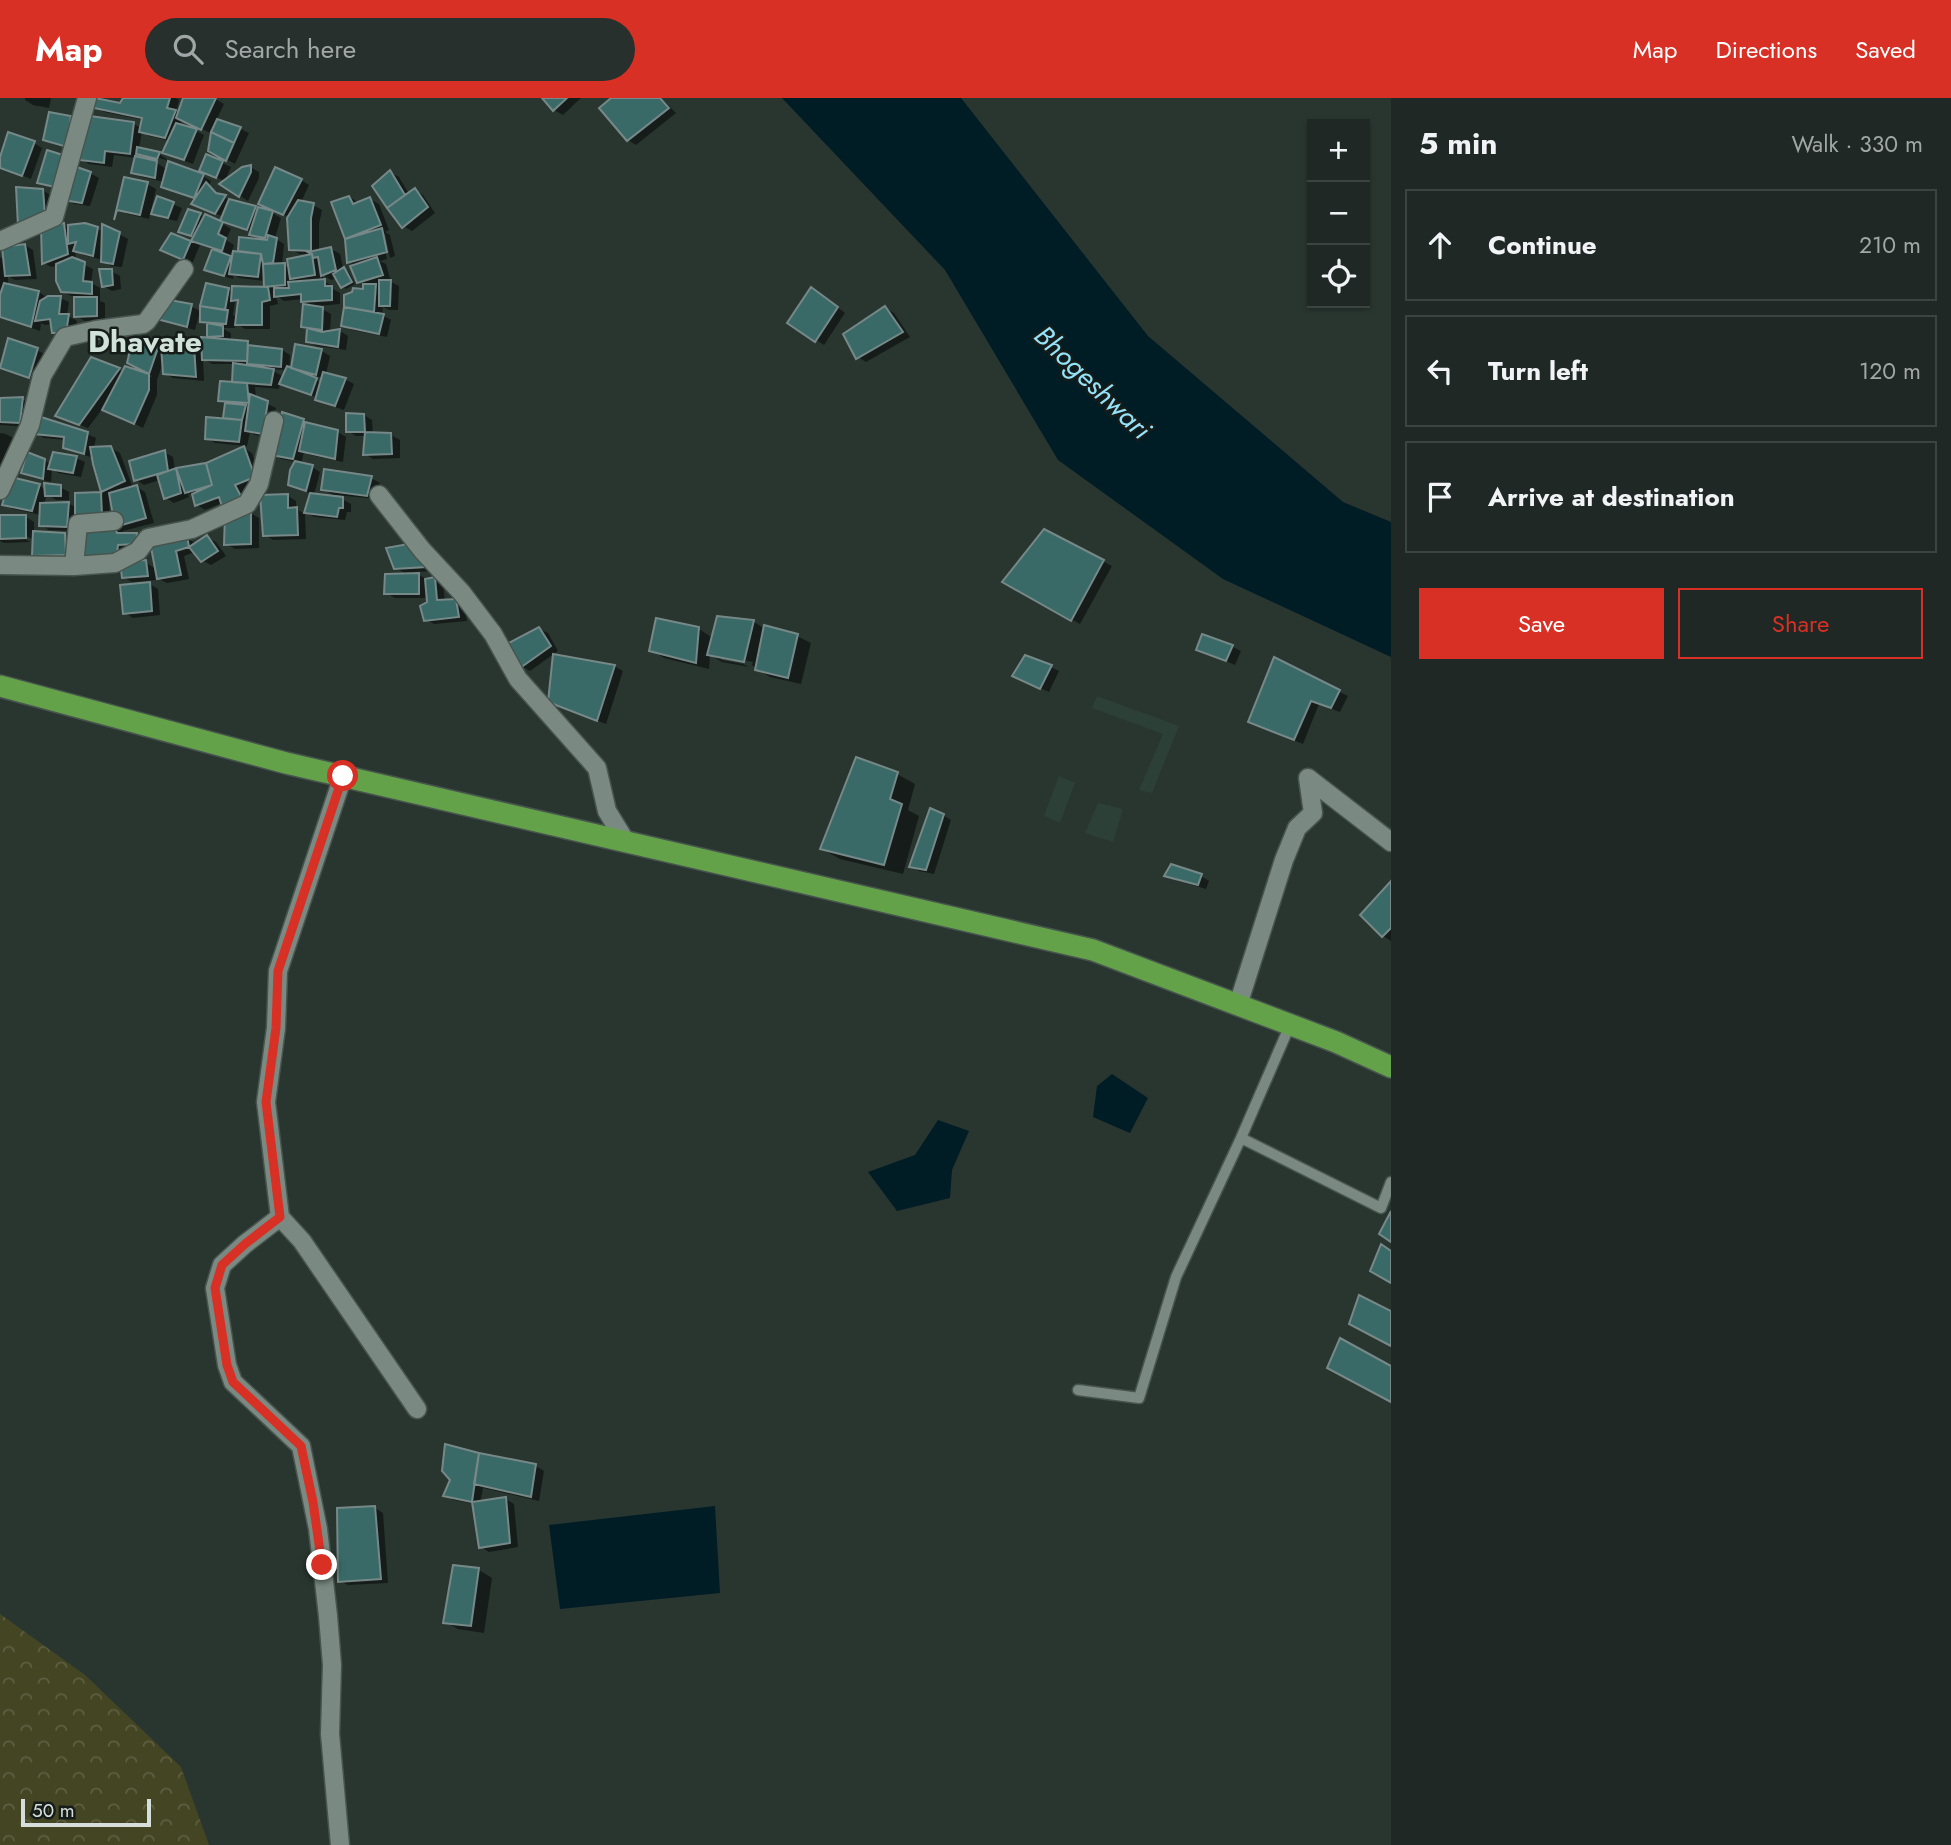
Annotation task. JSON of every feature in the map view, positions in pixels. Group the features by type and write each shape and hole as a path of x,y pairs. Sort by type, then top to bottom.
{"highway":[{"path":"0,686 286,763 1093,950 1336,1042 1391,1067"}],"street":[{"path":"0,241 54,217 87,98"},
{"path":"0,490 30,425 42,376 65,337 143,324 184,269"},
{"path":"0,565 74,566 115,563 138,551 148,538 192,528 247,504 259,484 274,421"},
{"path":"379,495 493,634 518,679 597,768 607,811 626,842"},
{"path":"74,566 78,524 114,521"},
{"path":"343,776 278,971 276,1028 266,1102 280,1217 302,1241 417,1409"},
{"path":"1238,1005 1284,860 1297,828 1313,813 1308,778 1391,842"},
{"path":"280,1217 222,1265 215,1288 227,1365 233,1382 301,1446 303,1454 317,1529 328,1616 332,1665 330,1734 340,1845"}],"lane":[{"path":"1078,1390 1139,1398 1176,1277 1290,1025"},
{"path":"1241,1138 1381,1208 1391,1182"}],"shaded area":[{"path":"1097,696 1179,726 1152,793 1139,790 1163,734 1092,708"},
{"path":"1059,776 1075,783 1060,823 1044,816"},
{"path":"1098,803 1123,809 1113,842 1085,833"}],"green space":[{"path":"0,1614 85,1675 181,1767 209,1845 0,1845"}],"water":[{"name":"Bhogeshwari","path":"782,98 961,98 1148,336 1343,502 1391,522 1391,657 1223,579 1058,460 945,270"},
{"path":"1112,1074 1148,1098 1130,1133 1093,1117 1097,1086"},
{"path":"938,1120 969,1131 952,1170 950,1198 897,1211 868,1172 915,1155"},
{"path":"715,1506 720,1593 560,1609 549,1525"}],"building":[{"path":"95,98 120,103 123,98 170,98 167,108 176,110 165,138 139,132 142,118 94,108"},
{"path":"183,98 216,98 201,130 176,118"},
{"path":"542,98 567,98 553,111"},
{"path":"611,98 660,98 669,108 627,141 599,108"},
{"path":"49,112 71,116 67,147 43,140"},
{"path":"90,116 134,122 130,154 105,151 104,163 79,160 82,133"},
{"path":"217,119 241,127 234,143 211,132"},
{"path":"176,123 197,129 184,160 162,153"},
{"path":"8,132 35,141 22,176 0,168 0,157"},
{"path":"211,132 234,143 226,161 208,151"},
{"path":"137,147 160,152 157,159 136,154"},
{"path":"47,150 63,155 55,187 37,183"},
{"path":"206,154 223,161 216,178 199,171"},
{"path":"135,156 157,161 155,178 131,173"},
{"path":"168,161 204,174 194,198 161,187"},
{"path":"251,165 251,172 239,197 219,184 242,167"},
{"path":"74,166 91,172 82,203 63,200"},
{"path":"275,167 302,179 283,215 258,204"},
{"path":"390,170 405,195 387,208 372,186"},
{"path":"124,177 148,182 140,215 117,210 114,220"},
{"path":"206,182 216,193 226,195 215,214 191,204"},
{"path":"16,187 43,189 45,215 18,226"},
{"path":"415,188 428,207 402,228 387,208"},
{"path":"157,196 174,202 168,218 151,214"},
{"path":"349,196 353,204 370,197 381,225 345,239 331,202"},
{"path":"229,199 256,206 247,230 220,221"},
{"path":"298,200 314,203 311,251 289,250 287,218"},
{"path":"258,207 273,211 265,238 249,235"},
{"path":"188,209 201,213 191,236 178,232"},
{"path":"205,214 223,222 218,234 226,238 222,251 191,241"},
{"path":"64,223 68,254 42,264 41,227"},
{"path":"85,223 98,227 93,256 73,251 76,242 68,244 68,225"},
{"path":"102,224 120,232 113,264 101,262"},
{"path":"382,228 387,252 347,263 345,239"},
{"path":"171,233 191,241 183,260 160,250"},
{"path":"268,235 277,238 273,263 263,264 261,254 238,251 239,237 267,240"},
{"path":"25,244 30,275 5,276 2,247"},
{"path":"331,247 336,270 321,276 318,257 313,258 308,252"},
{"path":"212,249 231,256 224,276 204,270"},
{"path":"233,251 261,254 258,277 229,274"},
{"path":"312,254 315,275 290,279 287,259"},
{"path":"72,257 85,262 83,281 92,282 92,294 61,292 56,281 56,264"},
{"path":"377,257 383,275 357,283 350,266"},
{"path":"285,263 285,285 264,287 263,264"},
{"path":"344,267 352,282 341,288 333,274"},
{"path":"99,269 112,269 113,285 102,287"},
{"path":"325,279 325,286 332,286 332,300 301,302 301,294 274,297 274,288 289,288 288,282"},
{"path":"379,280 391,280 390,306 379,306"},
{"path":"4,283 39,291 31,327 0,317 0,295"},
{"path":"206,283 229,288 225,310 200,306"},
{"path":"363,284 376,284 374,312 344,307 344,295 352,292 353,288 363,289"},
{"path":"232,286 268,287 270,300 262,302 262,325 235,325 238,300 231,301"},
{"path":"811,287 838,307 815,342 787,323"},
{"path":"48,296 61,296 59,314 69,314 66,333 52,333 50,319 35,321 40,301"},
{"path":"74,297 97,297 97,316 74,317"},
{"path":"164,299 192,304 187,327 157,319"},
{"path":"303,304 323,307 322,330 301,327"},
{"path":"200,306 228,310 226,324 200,322"},
{"path":"885,306 903,332 856,359 843,334"},
{"path":"344,307 384,314 379,334 341,326"},
{"path":"207,323 223,326 223,336 207,337"},
{"path":"307,328 322,332 340,329 338,347 306,342"},
{"path":"201,337 248,341 247,361 202,360"},
{"path":"8,338 38,348 29,378 0,368"},
{"path":"133,338 159,345 149,374 127,363"},
{"path":"295,344 322,349 316,375 291,368"},
{"path":"194,345 196,377 163,374 161,346"},
{"path":"248,345 282,349 281,367 247,364"},
{"path":"91,357 120,368 79,425 55,416"},
{"path":"233,363 274,369 271,385 232,382"},
{"path":"125,366 149,374 149,390 134,424 102,410"},
{"path":"287,366 317,378 311,395 279,384"},
{"path":"323,372 346,378 335,406 315,400"},
{"path":"220,381 247,383 249,403 218,401"},
{"path":"250,394 268,401 263,434 245,431"},
{"path":"23,397 20,423 0,422 0,398"},
{"path":"225,403 246,405 242,420 223,418"},
{"path":"282,412 304,419 293,459 271,455"},
{"path":"346,413 364,414 365,432 346,432"},
{"path":"38,416 88,432 84,454 63,448 64,437 34,434"},
{"path":"206,417 242,420 239,442 205,439"},
{"path":"305,422 338,430 335,459 299,451"},
{"path":"365,432 391,433 392,454 363,455"},
{"path":"111,446 125,481 101,492 90,447"},
{"path":"244,446 255,477 235,485 243,500 222,507 219,497 195,506 192,494 212,485 206,463"},
{"path":"165,450 168,471 134,481 129,461"},
{"path":"27,452 45,459 43,479 21,473"},
{"path":"53,452 77,456 73,473 48,469"},
{"path":"295,461 313,465 306,491 288,485 290,470"},
{"path":"206,463 212,485 185,493 176,468"},
{"path":"176,468 181,493 164,499 157,475"},
{"path":"324,469 372,476 367,496 321,490"},
{"path":"11,477 40,484 32,511 2,505"},
{"path":"44,483 61,485 61,496 45,496"},
{"path":"137,485 146,518 115,527 109,493"},
{"path":"101,492 102,516 75,518 75,493"},
{"path":"310,493 343,497 343,508 339,508 337,517 304,513"},
{"path":"288,494 288,508 297,507 298,535 263,536 260,495"},
{"path":"69,502 67,527 39,526 40,503"},
{"path":"251,511 251,544 224,545 225,515"},
{"path":"0,515 26,515 26,538 0,539"},
{"path":"115,527 117,533 137,533 136,544 118,545 117,555 81,556 81,531"},
{"path":"1044,529 1104,560 1071,621 1002,582"},
{"path":"33,531 65,533 66,555 32,556"},
{"path":"207,535 218,551 201,562 189,547"},
{"path":"187,536 189,547 176,551 181,575 157,579 150,542"},
{"path":"408,544 426,567 394,569 386,548"},
{"path":"146,560 148,576 122,578 120,561"},
{"path":"419,573 419,594 384,594 385,574"},
{"path":"435,577 437,600 456,599 459,617 424,621 420,606 427,602 425,579"},
{"path":"150,582 152,611 123,614 120,585"},
{"path":"717,616 754,620 744,662 707,655"},
{"path":"656,618 699,627 696,663 649,651"},
{"path":"764,625 798,634 788,678 755,670"},
{"path":"539,627 551,646 520,668 507,644"},
{"path":"1202,634 1233,645 1226,661 1196,650"},
{"path":"553,654 615,665 597,721 548,702"},
{"path":"1025,655 1052,665 1040,689 1012,676"},
{"path":"1274,657 1340,690 1331,708 1311,701 1294,740 1248,722"},
{"path":"856,757 898,772 890,799 902,804 884,865 820,849"},
{"path":"930,808 944,814 926,870 909,867"},
{"path":"1171,864 1202,874 1198,885 1164,876"},
{"path":"1391,881 1391,928 1382,937 1360,915"},
{"path":"1391,1211 1391,1242 1379,1234"},
{"path":"1381,1244 1391,1251 1391,1283 1370,1271"},
{"path":"1359,1295 1391,1311 1391,1346 1349,1324"},
{"path":"1340,1338 1391,1366 1391,1402 1327,1368"},
{"path":"445,1444 479,1453 472,1502 443,1496 450,1480 442,1471"},
{"path":"479,1453 536,1464 531,1497 474,1484"},
{"path":"506,1497 510,1543 479,1548 472,1502"},
{"path":"375,1506 381,1579 338,1582 337,1508"},
{"path":"453,1565 479,1568 471,1626 443,1623"}],"district":[{"name":"Dhavate","path":"145,342"}],"route":[{"path":"322,1565 301,1446 233,1382 227,1365 215,1288 222,1265 280,1217 266,1102 276,1028 278,971 343,776"}]}
